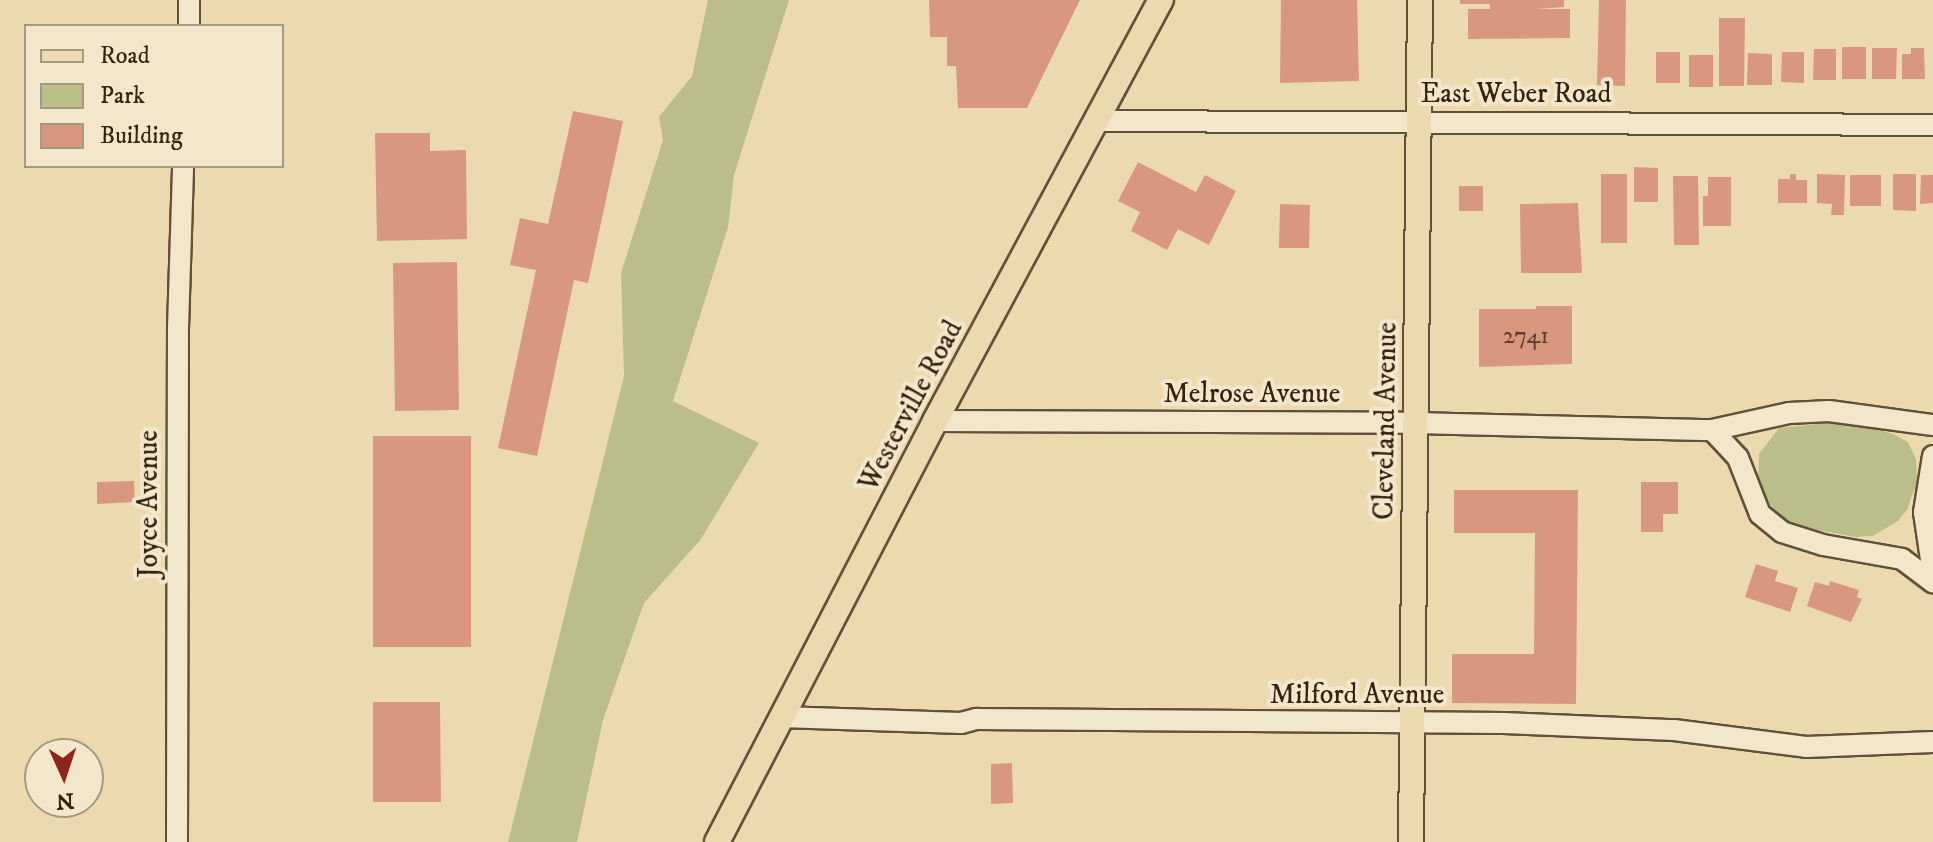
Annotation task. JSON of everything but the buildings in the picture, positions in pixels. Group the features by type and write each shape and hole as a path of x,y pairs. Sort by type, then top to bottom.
{"main road":[{"name":"Westerville Road","path":"717,842 935,421 1161,0"},
{"name":"Cleveland Avenue","path":"1411,842 1420,0"}],"street":[{"path":"189,0 189,24"},
{"name":"East Weber Road","path":"1098,121 1933,125"},
{"name":"Joyce Avenue","path":"177,842 178,328 183,168"},
{"name":"Melrose Avenue","path":"935,421 1416,423 1712,430 1789,413 1829,411 1933,425"},
{"path":"1712,430 1738,458 1760,514 1782,532 1823,545 1902,559 1933,582"},
{"path":"1933,456 1924,512 1933,574"},
{"name":"Milford Avenue","path":"781,717 961,723 976,719 1412,722 1674,730 1806,747 1933,742"}],"green space":[{"path":"708,0 789,0 734,175 728,227 673,401 759,443 701,539 644,603 603,720 577,842 508,842 624,376 621,273 663,140 659,117 692,76"},
{"path":"1845,421 1893,434 1908,442 1916,459 1917,482 1907,510 1898,521 1873,536 1856,537 1800,527 1782,519 1758,490 1759,454 1779,428"}]}
